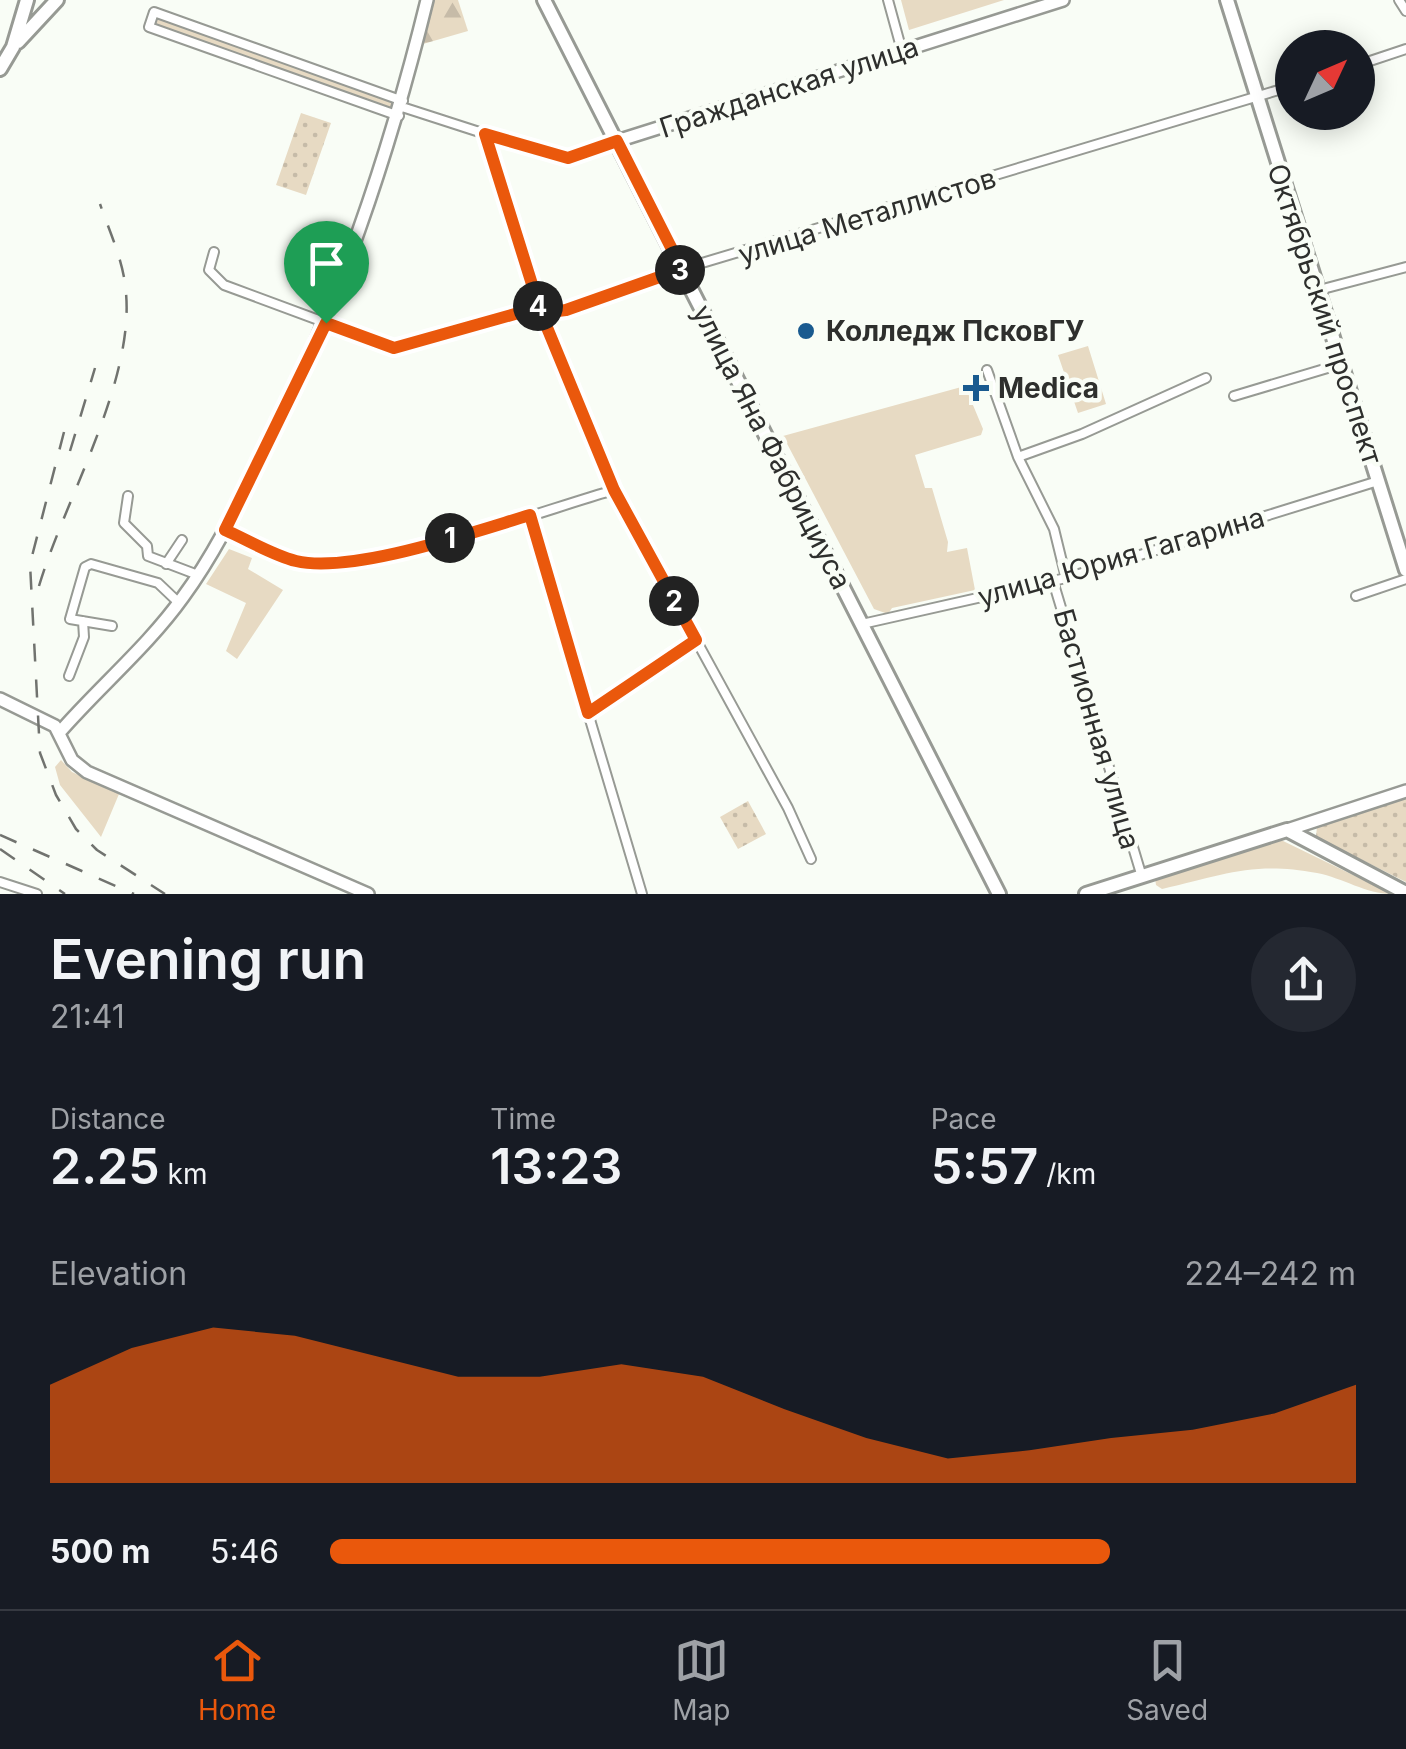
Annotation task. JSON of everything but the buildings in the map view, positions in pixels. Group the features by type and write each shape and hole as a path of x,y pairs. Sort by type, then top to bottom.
{"main road":[{"path":"0,69 13,47 30,0 41,4 57,0"},
{"path":"13,47 57,0"},
{"name":"улица Яна Фабрициуса","path":"544,0 998,894"},
{"name":"Октябрьский проспект","path":"1227,0 1406,570"},
{"path":"1086,894 1287,830 1406,893"}],"street":[{"path":"59,732 178,603 225,530 326,323 402,108 427,0"},
{"path":"888,0 902,51"},
{"name":"Гражданская улица","path":"402,108 154,12 149,27 402,108 485,134 568,158 1062,0"},
{"path":"1400,0 1406,11"},
{"path":"1375,59 1406,49"},
{"name":"улица Металлистов","path":"214,252 209,270 224,285 394,348 522,312 566,310 682,269 1275,91"},
{"path":"485,134 541,313 614,490 811,859"},
{"path":"1318,290 1406,266"},
{"path":"1234,396 1341,364"},
{"name":"Бастионная улица","path":"986,370 1018,457 1054,529 1066,578"},
{"path":"1018,457 1206,378"},
{"name":"улица Юрия Гагарина","path":"862,624 1066,578 1378,481"},
{"path":"225,530 295,561 335,562 411,548 614,490"},
{"path":"128,496 124,523 147,546 148,556 198,575"},
{"path":"530,515 642,894"},
{"path":"166,564 182,540"},
{"path":"112,626 70,619 85,567 91,564 158,582 178,603"},
{"path":"1356,596 1406,579"},
{"name":"Бастионная улица","path":"1053,581 1142,877"},
{"path":"69,676 84,638 83,621"},
{"path":"588,713 696,640"},
{"path":"0,699 44,718 59,732 72,760 87,772 368,894"},
{"path":"1287,830 1406,791"},
{"path":"0,882 37,894"}],"green space":[{"path":"433,0 458,0 468,31 423,44"},
{"path":"901,0 1004,0 909,30"},
{"path":"159,16 394,100 391,110 155,26"},
{"path":"301,113 331,123 306,195 276,185"},
{"path":"1088,346 1106,404 1078,413 1058,355"},
{"path":"965,386 983,429 981,435 915,455 925,488 932,488 948,542 947,552 967,548 975,590 892,608 888,614 874,609 783,436"},
{"path":"229,549 252,558 248,569 283,590 237,659 226,651 246,603 206,584"},
{"path":"61,760 72,772 119,794 101,837 60,785 55,767"},
{"path":"1406,798 1406,882 1316,837 1317,826"},
{"path":"748,801 766,834 738,849 720,817"},
{"path":"1279,839 1392,894 1317,873 1274,868 1238,871 1162,889 1156,885 1155,878"}],"railway":[{"path":"39,586 109,402 126,328 122,270 100,204"},
{"path":"70,451 95,368"},
{"path":"64,432 30,564 40,753 56,795 76,829 97,850 165,894"},
{"path":"0,835 134,894"},
{"path":"0,849 65,894"}],"place":[{"name":"Колледж ПсковГУ","path":"806,331"},
{"name":"Medica","path":"976,388"}],"route":[{"path":"326,323 225,530 295,561 335,562 411,548 530,515 588,713 696,640 614,490 541,313 566,310 682,269 617,141 568,158 485,134 541,313 522,312 394,348 326,323"}]}
